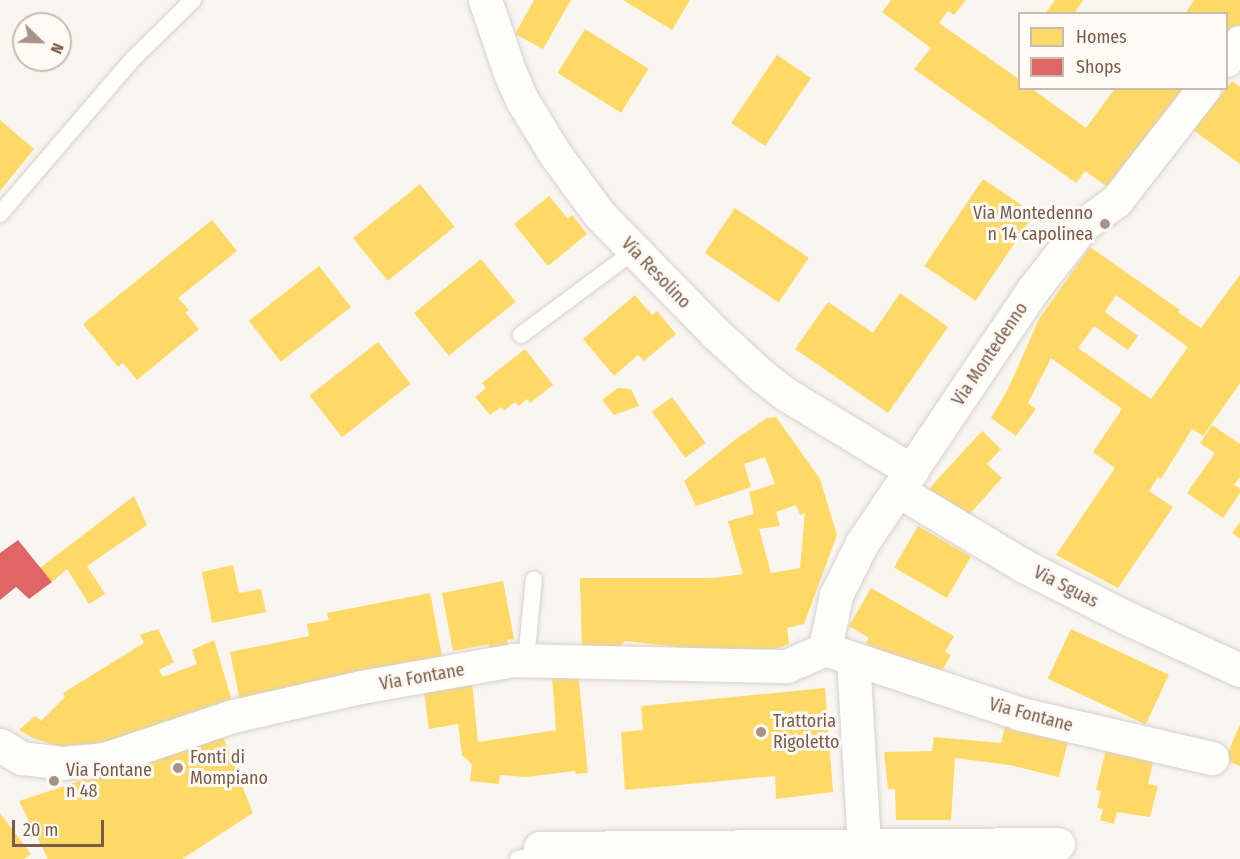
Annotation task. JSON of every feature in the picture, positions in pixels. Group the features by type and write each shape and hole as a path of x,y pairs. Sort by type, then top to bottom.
{"street":[{"name":"Via Resolino","path":"485,0 510,73 535,122 582,192 634,251 714,333 761,375 905,481"},
{"path":"1228,59 1240,42"},
{"name":"Via Montedenno","path":"839,654 836,595 862,543 1032,291 1083,225 1116,201 1202,90"},
{"name":"Via Sguas","path":"905,481 1024,566 1129,619 1240,670"},
{"path":"839,654 864,846"},
{"name":"Via Fontane","path":"0,745 22,758 52,762 105,759 233,716 361,687 514,660 788,666 839,654 1021,714 1212,758"},
{"path":"532,858 540,848 1058,844"}],"lane":[{"path":"0,214 133,59 193,0"},
{"path":"521,335 634,251"},
{"path":"526,660 534,579"}],"building: Homes":[{"path":"534,0 571,0 543,49 515,34"},
{"path":"623,0 690,0 672,30"},
{"path":"891,0 966,0 954,15 948,11 939,23 1018,79 1018,90 1034,90 1086,128 1114,90 1187,90 1112,190 1085,171 1076,183 914,69 931,48 882,12"},
{"path":"1055,0 1083,0 1075,12 1046,12"},
{"path":"1194,0 1240,0 1240,33 1228,49 1228,12 1186,12"},
{"path":"585,29 649,69 621,113 557,73"},
{"path":"777,55 811,78 765,146 731,123"},
{"path":"1232,81 1240,87 1240,164 1193,130 1225,90 1228,90"},
{"path":"0,120 34,149 0,191"},
{"path":"983,179 1034,214 976,301 924,266"},
{"path":"420,184 455,227 388,281 353,238"},
{"path":"549,196 568,219 572,215 587,234 548,266 514,224"},
{"path":"735,208 809,258 779,303 705,253"},
{"path":"212,220 237,251 178,298 189,310 185,312 199,329 137,380 123,363 118,367 83,324"},
{"path":"1090,247 1180,310 1178,312 1201,328 1240,275 1240,383 1203,436 1192,429 1161,479 1158,477 1149,491 1173,507 1118,588 1056,555 1115,468 1093,452 1122,409 1051,358 1028,403 1036,409 1016,436 991,418 1008,389 1039,319","holes":["1116,295 1188,347 1151,399 1078,348 1094,326 1128,350 1138,336 1105,312"]},
{"path":"481,259 516,302 449,356 414,313"},
{"path":"319,266 351,307 281,362 249,321"},
{"path":"900,293 948,327 888,413 795,349 828,302 873,333"},
{"path":"635,295 652,315 657,311 676,334 644,361 638,355 614,376 583,339"},
{"path":"378,342 411,384 342,437 309,396"},
{"path":"525,349 553,385 530,403 527,399 519,406 515,402 504,411 501,407 490,415 475,397 486,388 482,383"},
{"path":"618,388 631,389 639,406 614,415 602,400"},
{"path":"672,397 706,443 685,458 652,412"},
{"path":"776,417 820,479 837,535 804,624 787,628 789,644 775,649 704,650 625,641 617,649 582,650 580,578 714,578 743,574 728,521 754,514 749,492 775,484 765,457 744,464 751,487 696,506 684,481 736,439 767,418","holes":["796,505 800,515 805,513 800,568 771,573 759,529 780,526 776,512"]},
{"path":"1212,425 1240,444 1240,477 1234,485 1240,488 1240,493 1223,518 1187,493 1215,453 1200,443"},
{"path":"982,431 1001,449 987,464 1002,478 968,516 927,491"},
{"path":"134,496 147,525 87,566 105,594 89,604 67,569 52,582 40,568"},
{"path":"1240,522 1240,539 1232,533"},
{"path":"918,526 971,556 947,598 894,568"},
{"path":"233,565 239,593 261,589 266,612 212,623 202,572"},
{"path":"503,581 514,639 507,640 510,650 491,654 489,644 453,651 442,593"},
{"path":"871,588 954,636 945,652 951,655 938,677 903,664 866,643 869,638 849,626"},
{"path":"430,593 443,661 240,701 230,652 309,636 307,624 329,620 327,613"},
{"path":"158,629 174,662 159,670 163,677 197,664 192,650 214,640 232,701 108,744 69,750 33,738 19,730 35,716 41,721 65,697 63,693 144,643 140,635"},
{"path":"1071,629 1169,675 1146,724 1048,679"},
{"path":"578,672 588,773 576,774 575,771 526,777 500,775 499,784 470,781 472,764 462,755 458,724 429,729 424,692 472,683 478,742 556,730 552,675"},
{"path":"825,688 833,792 776,799 775,776 625,790 621,732 643,730 641,706"},
{"path":"1007,719 1069,738 1059,777 1010,765 955,758 951,820 896,820 895,789 888,789 884,752 932,751 934,737 1001,743"},
{"path":"1240,724 1240,766 1225,760"},
{"name":"Fonti di Mompiano","path":"222,734 253,813 182,859 48,859 19,801"},
{"path":"1106,749 1153,762 1148,784 1158,786 1150,817 1117,812 1114,824 1100,820 1103,809 1097,808 1101,791 1096,790"},
{"path":"0,813 31,854 24,859 0,859"}],"building: Shops":[{"path":"18,540 52,582 29,599 16,587 0,600 0,553"}],"place":[{"name":"Via Montedenno n 14 capolinea","path":"1105,224"},
{"name":"Trattoria Rigoletto","path":"761,732"},
{"name":"Fonti di Mompiano","path":"178,768"},
{"name":"Via Fontane n 48","path":"54,781"}]}
